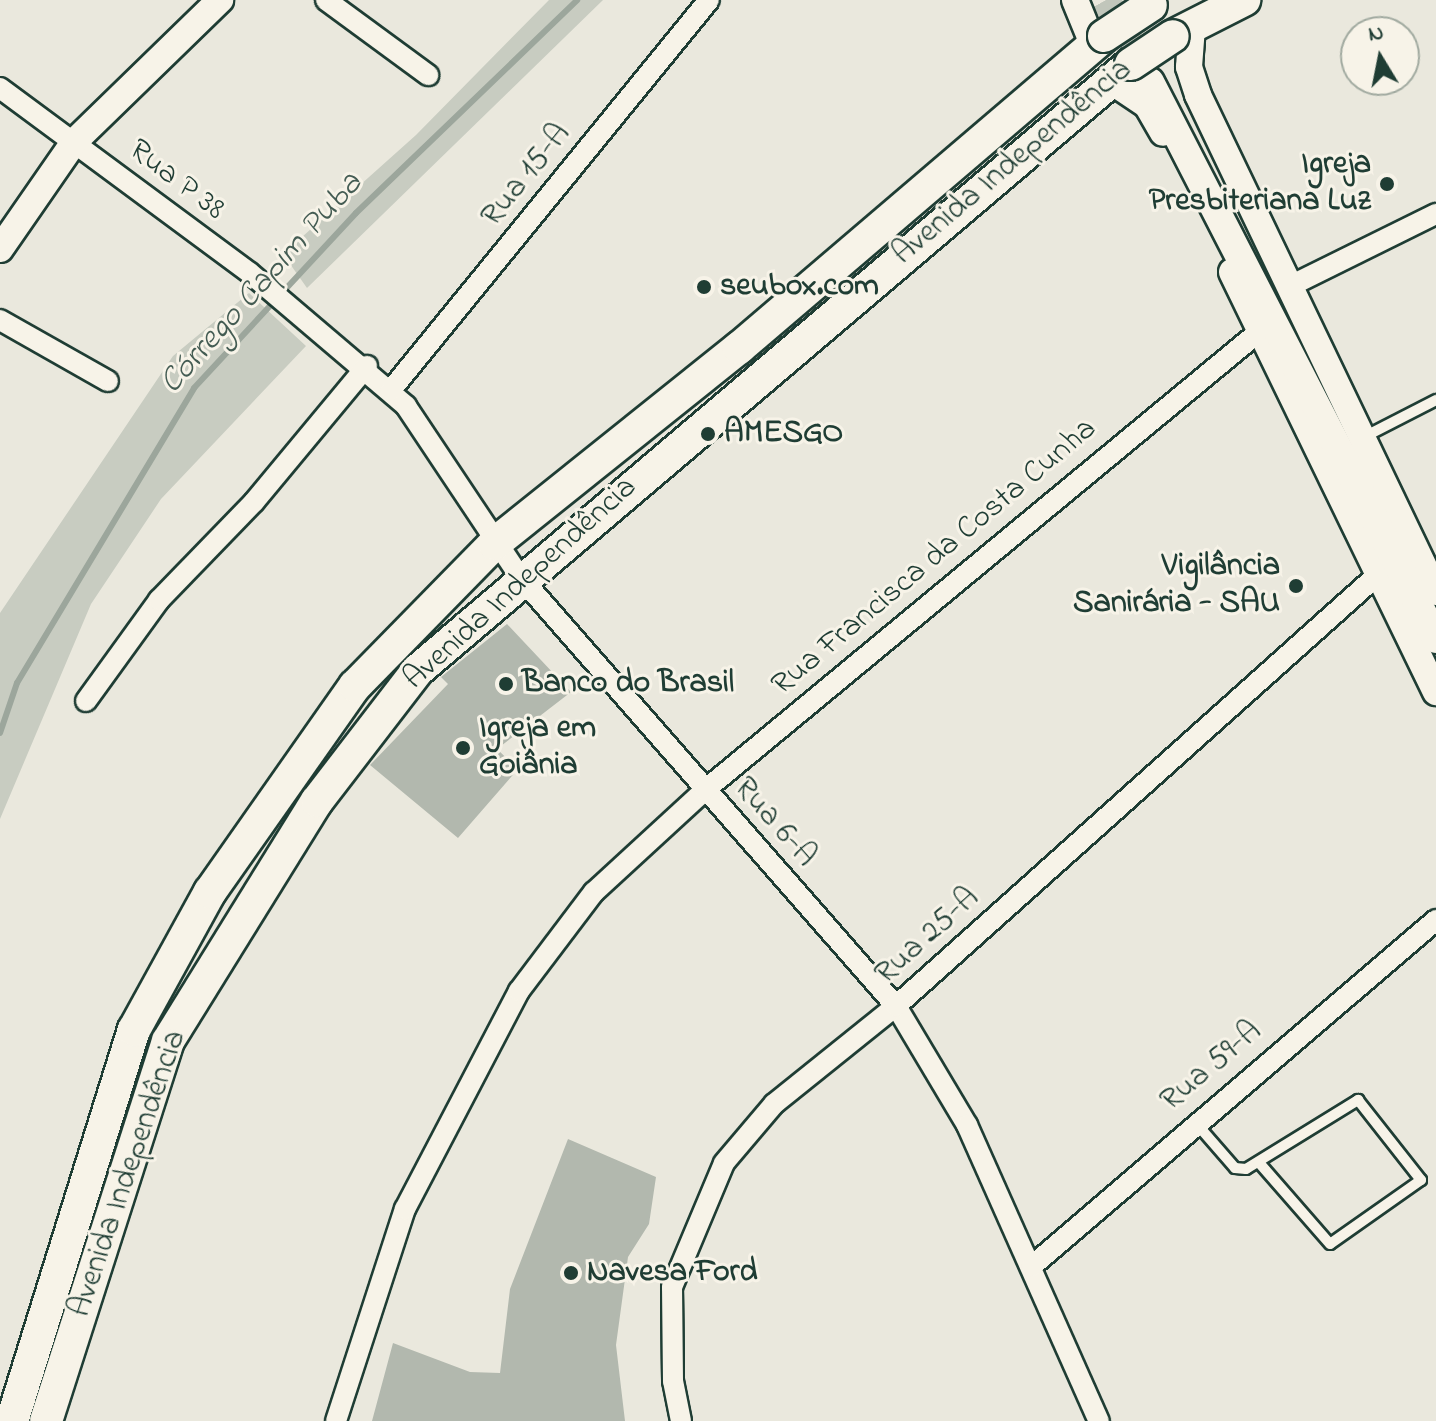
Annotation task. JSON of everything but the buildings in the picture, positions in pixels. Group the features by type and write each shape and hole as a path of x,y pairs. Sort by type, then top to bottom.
{"main road":[{"name":"Avenida Independência","path":"46,1421 168,1041 317,801 418,670 520,577 761,371 1183,31 1244,0"},
{"name":"Avenida Independência","path":"12,1421 134,1030 210,892 295,766 355,686 494,544 739,348 1098,40 1156,2"},
{"path":"1131,75 1435,640"},
{"path":"739,348 761,371"},
{"path":"134,1030 168,1041"}],"street":[{"path":"0,249 74,142 220,0"},
{"path":"326,0 428,75"},
{"name":"Rua 15-A","path":"391,390 709,0"},
{"path":"1075,0 1098,40"},
{"path":"1183,31 1198,95 1364,437 1428,555 1436,592"},
{"path":"1131,75 1261,330 1374,578 1436,692"},
{"name":"Rua P 38","path":"0,88 250,273 314,325"},
{"path":"1290,286 1436,214"},
{"path":"0,320 108,381"},
{"name":"Rua 6-A","path":"314,325 367,366 391,390 494,544 520,577 896,1006 967,1125 1099,1421"},
{"name":"Rua Francisca da Costa Cunha","path":"336,1421 405,1209 519,991 594,892 705,790 1261,330"},
{"path":"86,701 159,600 254,502 367,366"},
{"name":"Rua 25-A","path":"681,1421 673,1381 672,1287 724,1163 774,1104 896,1006 1374,578"},
{"name":"Rua 59-A","path":"1032,1266 1194,1121 1436,920"}],"lane":[{"path":"1364,437 1436,400"},
{"path":"1194,1121 1235,1168 1261,1165 1358,1100 1421,1180 1330,1244 1261,1165"}],"shaded area":[{"path":"549,0 603,0 307,288 283,254 416,135"},
{"path":"249,293 306,346 161,499 91,604 0,819 0,613 173,356"}],"waterway":[{"name":"Córrego Capim Puba","path":"0,733 17,683 194,388 356,213 577,0"}],"tunnel":[{"path":"1106,0 1148,77"}],"place":[{"name":"Igreja Presbiteriana Luz","path":"1387,184"},
{"name":"seubox.com","path":"704,287"},
{"name":"AMESGO","path":"708,434"},
{"name":"Vigilância Sanirária - SAU","path":"1296,586"},
{"name":"Banco do Brasil","path":"506,684"},
{"name":"Igreja em Goiânia","path":"463,748"},
{"name":"Navesa Ford","path":"571,1273"}]}
